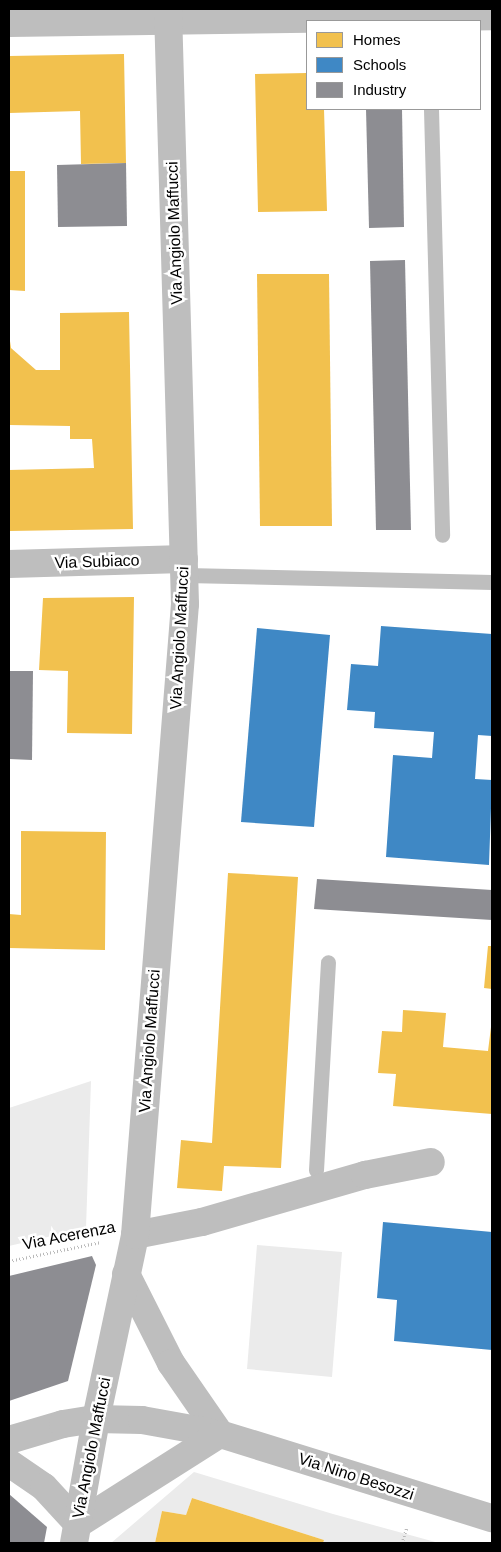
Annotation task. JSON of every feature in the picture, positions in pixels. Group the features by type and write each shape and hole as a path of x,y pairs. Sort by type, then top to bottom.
{"street":[{"path":"9,23 168,15 429,19 492,16"},
{"name":"Via Angiolo Maffucci","path":"76,1534 96,1420 135,1235 185,604 168,15"},
{"name":"Via Subiaco","path":"9,564 184,567"},
{"path":"135,1235 202,1222 365,1174 431,1162"},
{"path":"9,1463 44,1486 76,1534 220,1434 171,1362 126,1274"},
{"name":"Via Nino Besozzi","path":"9,1440 63,1424 96,1420 142,1420 220,1434 492,1518"}],"lane":[{"path":"431,110 442,535"},
{"path":"184,567 492,582"},
{"path":"316,1170 328,962"}],"path":[{"name":"Via Acerenza","path":"9,1261 135,1235"},
{"path":"402,1543 408,1527"}],"shaded area":[{"path":"91,1081 86,1228 9,1246 9,1108"},
{"path":"257,1245 342,1252 332,1377 247,1369"},
{"path":"194,1472 333,1514 439,1543 323,1543 324,1540 192,1498 186,1515 162,1511 155,1543 111,1543"}],"building: Homes":[{"path":"124,54 126,163 81,164 80,111 9,113 9,56"},
{"path":"306,73 306,110 324,110 327,211 258,212 255,74"},
{"path":"9,171 25,171 25,291 9,290"},
{"path":"257,274 329,274 332,526 260,526"},
{"path":"129,312 133,529 9,531 9,470 94,468 92,439 70,439 70,426 9,425 9,334 11,348 36,370 60,370 60,313"},
{"path":"134,597 132,734 67,733 68,671 39,670 43,598"},
{"path":"21,831 106,832 105,950 9,948 9,914 21,915"},
{"path":"228,873 298,877 281,1168 224,1166 222,1191 177,1188 181,1140 212,1143"},
{"path":"488,946 492,946 492,989 484,988"},
{"path":"403,1010 446,1013 443,1047 488,1051 492,1019 492,1114 393,1106 396,1074 378,1073 382,1031 402,1032"},
{"path":"192,1498 324,1540 323,1543 155,1543 162,1511 186,1515"}],"building: Schools":[{"path":"381,626 492,634 492,736 478,735 475,779 492,780 489,865 386,857 393,755 432,758 434,732 374,728 375,712 347,710 351,664 378,666"},
{"path":"257,628 330,635 314,827 241,822"},
{"path":"383,1222 492,1232 492,1350 394,1341 397,1300 377,1298"}],"building: Industry":[{"path":"366,110 402,110 404,227 369,228"},
{"path":"126,163 127,226 58,227 57,165"},
{"path":"405,260 411,530 376,530 370,261"},
{"path":"9,671 33,671 32,760 9,759"},
{"path":"317,879 492,890 492,920 314,909"},
{"path":"92,1256 96,1265 68,1381 9,1401 9,1276"},
{"path":"9,1494 47,1527 44,1543 9,1543"}]}
